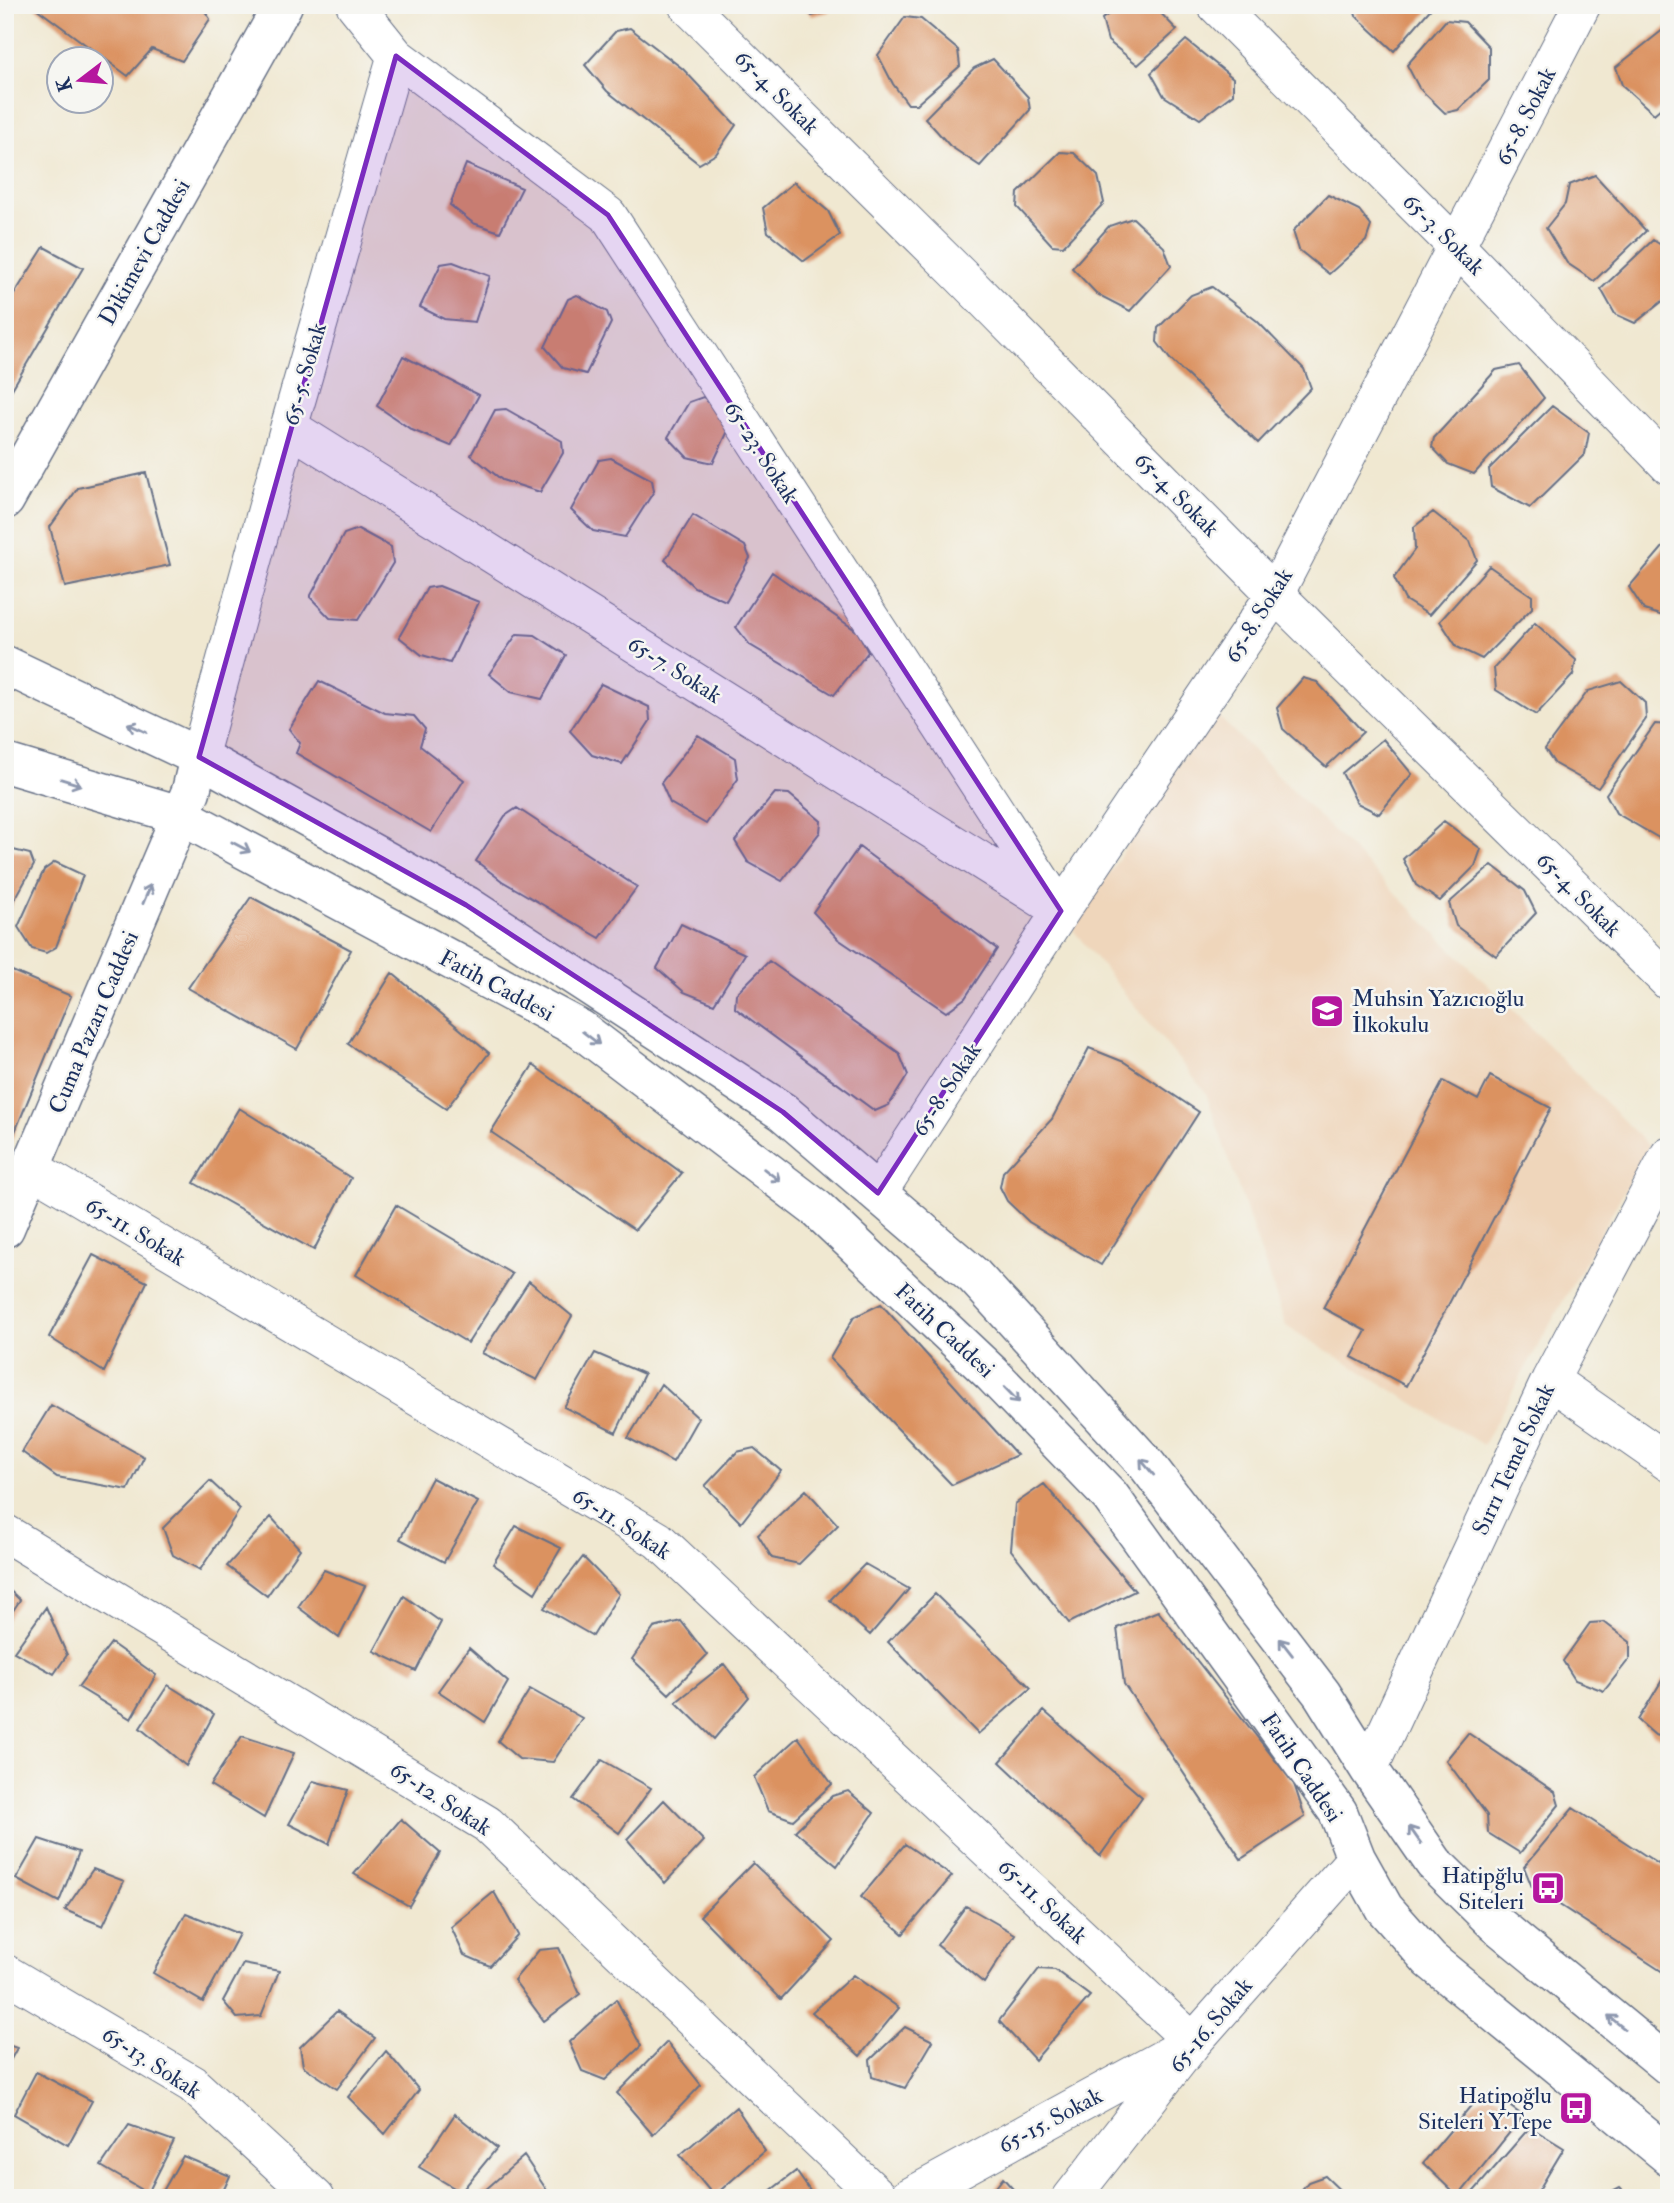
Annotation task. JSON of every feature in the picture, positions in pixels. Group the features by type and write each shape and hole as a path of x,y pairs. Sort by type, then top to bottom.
{"main road":[{"name":"Dikimevi Caddesi","path":"5,500 283,5"},
{"name":"Fatih Caddesi","path":"5,666 199,757 467,905 783,1112 974,1276 1147,1465 1322,1694 1369,1769 1434,1863 1495,1923 1669,2066"},
{"name":"Cuma Pazarı Caddesi","path":"5,1228 180,815 199,757"},
{"name":"Fatih Caddesi","path":"5,763 180,815 580,1029 817,1209 992,1374 1110,1496 1338,1812 1356,1858 1384,1908 1430,1960 1669,2156"}],"street":[{"path":"355,5 396,56"},
{"name":"65-4. Sokak","path":"687,5 960,275 1275,594 1669,982"},
{"name":"65-3. Sokak","path":"1216,5 1457,247 1669,466"},
{"name":"65-8. Sokak","path":"878,1193 1061,911 1275,594 1582,5"},
{"name":"65-5. Sokak","path":"199,757 289,427 396,56"},
{"name":"65-23. Sokak","path":"396,56 608,215 1061,911"},
{"name":"65-7. Sokak","path":"289,427 1061,911"},
{"name":"Sırrı Temel Sokak","path":"1369,1769 1550,1380 1669,1155"},
{"name":"65-11. Sokak","path":"31,1168 658,1541 1193,2042"},
{"path":"1550,1380 1669,1463"},
{"name":"65-12. Sokak","path":"5,1533 487,1824 880,2198"},
{"name":"65-16. Sokak","path":"1079,2195 1193,2042 1356,1858"},
{"name":"65-13. Sokak","path":"5,1973 192,2084 316,2198"},
{"name":"65-15. Sokak","path":"907,2198 1193,2042"}],"highlighted area":[{"path":"396,56 608,215 1061,911 878,1193 783,1112 466,905 199,757"}],"shaded area":[{"name":"Muhsin Yazıcıoğlu İlkokulu","path":"1213,711 1649,1146 1483,1445 1286,1326 1206,1093 1073,930"}],"building":[{"path":"32,5 201,5 210,19 182,61 152,49 128,76 116,67 116,46 87,46"},
{"path":"460,5 482,5 467,10"},
{"path":"802,5 835,5 828,12 812,16"},
{"path":"1121,5 1153,5 1177,30 1138,65 1108,41 1102,19"},
{"path":"1353,5 1434,5 1394,51 1356,16"},
{"path":"905,17 921,19 958,50 960,66 917,104 908,104 893,84 878,55"},
{"path":"1446,20 1465,22 1489,47 1489,80 1458,110 1445,113 1419,88 1407,65"},
{"path":"1669,25 1669,101 1654,114 1622,85 1616,67"},
{"path":"630,28 683,69 736,125 716,154 699,164 607,91 585,65 616,31"},
{"path":"1186,40 1233,78 1233,94 1200,119 1164,96 1151,73"},
{"path":"993,59 1028,97 1030,110 980,166 950,146 925,118 974,68"},
{"path":"1060,152 1074,153 1098,176 1104,203 1063,246 1052,245 1017,207 1018,193"},
{"path":"466,164 522,188 500,232 473,223 450,205"},
{"path":"1595,175 1646,231 1594,281 1567,263 1546,228 1565,204 1569,185"},
{"path":"794,182 828,211 840,235 804,261 768,232 763,208"},
{"path":"1328,195 1359,210 1371,226 1366,241 1329,274 1299,250 1293,231"},
{"path":"1133,218 1164,247 1171,266 1130,311 1097,294 1072,268 1109,226"},
{"path":"1653,240 1669,250 1669,296 1635,323 1615,314 1601,289"},
{"path":"44,247 83,268 5,401 5,309"},
{"path":"453,262 490,276 475,322 444,319 420,307 441,264"},
{"path":"1212,287 1257,321 1304,369 1311,388 1258,443 1170,359 1157,342 1158,328 1191,295"},
{"path":"577,295 607,312 611,323 586,374 563,368 545,347 568,299"},
{"path":"403,356 479,395 451,446 412,430 377,406"},
{"path":"1519,365 1544,398 1474,474 1448,464 1432,447 1434,438 1496,370"},
{"path":"703,397 723,412 728,431 713,463 687,457 668,437 689,402"},
{"path":"1552,406 1589,433 1585,454 1530,508 1491,487 1489,469"},
{"path":"506,409 562,441 563,453 540,492 502,480 471,455 495,410"},
{"path":"611,458 652,480 654,491 625,537 593,531 571,510 599,460"},
{"path":"146,473 170,565 65,587 50,527 78,488"},
{"path":"1433,512 1470,541 1477,560 1429,615 1405,600 1394,578 1415,549 1414,527"},
{"path":"693,515 745,546 750,558 726,601 694,587 665,560"},
{"path":"358,529 391,547 393,563 358,620 330,618 310,597 344,534"},
{"path":"1669,540 1669,618 1644,610 1629,587"},
{"path":"1489,566 1532,596 1532,608 1482,659 1457,647 1440,621"},
{"path":"772,572 858,632 868,652 834,695 750,645 736,627"},
{"path":"439,586 479,602 450,663 422,655 399,637 427,588"},
{"path":"1535,623 1576,660 1573,675 1536,715 1496,690 1494,668"},
{"path":"517,634 535,635 566,655 542,699 511,692 489,674"},
{"path":"1303,678 1317,682 1363,732 1326,767 1283,729 1277,708"},
{"path":"319,681 385,713 414,716 425,729 420,746 464,780 431,832 296,753 300,743 289,729"},
{"path":"1621,681 1645,703 1646,719 1598,788 1555,764 1545,749 1588,691"},
{"path":"601,684 649,707 650,721 622,764 592,755 570,731"},
{"path":"1655,724 1669,725 1669,825 1659,838 1616,813 1606,794"},
{"path":"698,735 735,758 738,779 706,824 670,803 661,783"},
{"path":"1383,739 1412,774 1379,814 1357,803 1342,773"},
{"path":"775,793 789,794 821,821 820,832 782,881 748,862 735,841"},
{"path":"517,808 637,887 600,938 502,881 476,861 505,816"},
{"path":"1444,821 1481,849 1475,866 1440,901 1416,885 1403,859"},
{"path":"859,847 997,949 965,998 946,1012 838,939 813,912"},
{"path":"5,848 30,854 34,865 9,910 5,910"},
{"path":"55,862 83,875 56,947 46,953 32,949 18,927 44,870"},
{"path":"1492,865 1525,891 1536,913 1496,956 1456,926 1449,903"},
{"path":"251,897 351,950 297,1049 188,988"},
{"path":"681,924 745,954 714,1004 684,992 657,968"},
{"path":"769,961 899,1053 908,1075 889,1105 875,1111 735,1008 736,994"},
{"path":"5,968 71,996 5,1156"},
{"path":"392,973 489,1053 446,1109 348,1044"},
{"path":"1089,1048 1124,1062 1199,1112 1101,1265 1029,1222 1007,1201 1000,1187 1003,1172 1052,1119"},
{"path":"533,1065 682,1173 635,1230 491,1132"},
{"name":"Muhsin Yazıcıoğlu İlkokulu","path":"1490,1076 1551,1108 1406,1386 1352,1357 1366,1331 1323,1308 1443,1081 1478,1100"},
{"path":"239,1108 351,1178 314,1250 194,1183"},
{"path":"396,1205 512,1274 468,1343 356,1275"},
{"path":"93,1255 147,1282 104,1372 49,1337"},
{"path":"529,1281 572,1316 537,1380 482,1353"},
{"path":"881,1304 1017,1455 952,1485 830,1358 854,1317"},
{"path":"595,1353 644,1374 616,1433 564,1407"},
{"path":"661,1384 698,1418 673,1462 628,1438"},
{"path":"51,1405 144,1457 128,1490 57,1477 22,1452"},
{"path":"754,1448 781,1471 741,1523 705,1486 737,1452"},
{"path":"432,1478 478,1502 444,1562 400,1539"},
{"path":"210,1481 240,1509 200,1570 173,1555 163,1528"},
{"path":"1044,1484 1135,1591 1069,1623 1011,1550 1015,1504"},
{"path":"806,1490 838,1525 799,1564 772,1558 758,1535"},
{"path":"271,1517 300,1549 267,1596 227,1566"},
{"path":"516,1526 561,1548 535,1593 493,1564"},
{"path":"583,1557 619,1594 593,1636 544,1608"},
{"path":"865,1564 909,1589 870,1635 830,1600"},
{"path":"324,1570 365,1586 339,1638 298,1607"},
{"path":"5,1586 20,1600 5,1623"},
{"path":"935,1594 1031,1688 978,1734 888,1642"},
{"path":"404,1596 441,1622 416,1671 374,1651"},
{"path":"46,1607 67,1655 54,1674 14,1652"},
{"path":"1158,1611 1294,1784 1305,1817 1241,1859 1124,1684 1117,1628"},
{"path":"681,1621 707,1655 669,1694 632,1659 654,1628"},
{"path":"1604,1622 1630,1642 1630,1658 1604,1691 1575,1680 1563,1661 1590,1623"},
{"path":"111,1643 156,1675 131,1719 78,1687"},
{"path":"469,1648 508,1682 485,1722 438,1691"},
{"path":"724,1664 749,1697 714,1739 676,1702"},
{"path":"1669,1676 1669,1738 1655,1735 1638,1720 1664,1677"},
{"path":"168,1685 214,1714 186,1766 140,1728"},
{"path":"530,1689 582,1718 553,1762 519,1759 498,1741"},
{"path":"1044,1711 1142,1797 1100,1856 1000,1762"},
{"path":"1468,1733 1555,1792 1559,1805 1520,1853 1488,1833 1487,1815 1446,1760"},
{"path":"242,1736 294,1753 264,1818 210,1785"},
{"path":"798,1737 832,1784 793,1820 768,1811 754,1777"},
{"path":"602,1760 651,1788 619,1833 573,1799"},
{"path":"313,1781 348,1790 329,1844 289,1824"},
{"path":"848,1791 874,1813 837,1866 795,1831 832,1796"},
{"path":"664,1800 704,1841 665,1883 627,1839"},
{"path":"1573,1808 1669,1871 1669,1976 1532,1887 1524,1867"},
{"path":"401,1819 440,1853 409,1906 354,1874"},
{"path":"39,1839 79,1852 59,1902 16,1879"},
{"path":"905,1844 952,1876 903,1934 861,1897"},
{"path":"753,1863 834,1941 781,1999 700,1916"},
{"path":"93,1869 124,1881 103,1926 65,1910"},
{"path":"494,1892 518,1935 490,1966 464,1955 451,1927"},
{"path":"966,1906 1015,1934 984,1983 937,1945"},
{"path":"186,1913 239,1934 203,2002 153,1973"},
{"path":"559,1948 580,1994 544,2021 514,1980 539,1950"},
{"path":"243,1964 279,1971 261,2016 237,2018 223,2001"},
{"path":"1039,1969 1055,1970 1090,1996 1035,2060 999,2021"},
{"path":"853,1975 899,2008 860,2056 812,2012"},
{"path":"616,1999 641,2046 605,2080 582,2071 569,2042"},
{"path":"337,2011 375,2038 337,2089 303,2066 300,2047"},
{"path":"905,2027 933,2041 905,2088 872,2077 870,2060"},
{"path":"667,2042 701,2085 653,2135 617,2093"},
{"path":"5,2044 17,2048 5,2070"},
{"path":"386,2051 419,2090 385,2134 348,2097"},
{"path":"36,2072 92,2101 68,2145 14,2114"},
{"path":"1492,2093 1523,2116 1458,2197 1423,2163 1474,2102"},
{"path":"736,2107 765,2151 714,2196 680,2155"},
{"path":"455,2114 497,2148 461,2192 419,2167"},
{"path":"129,2125 174,2141 148,2193 101,2166"},
{"path":"1530,2127 1564,2148 1534,2198 1468,2198"},
{"path":"183,2156 230,2176 220,2198 159,2198"},
{"path":"524,2156 552,2198 476,2198"},
{"path":"796,2171 815,2198 761,2198"},
{"path":"1325,2176 1348,2198 1295,2198 1308,2182"},
{"path":"1003,2178 1021,2198 988,2198"},
{"path":"1620,2188 1629,2198 1601,2198"}],"place":[{"name":"Muhsin Yazıcıoğlu İlkokulu","path":"1327,1011"},
{"name":"Hatipğlu Siteleri","path":"1548,1888"},
{"name":"Hatipoğlu Siteleri Y.Tepe","path":"1576,2108"}]}
